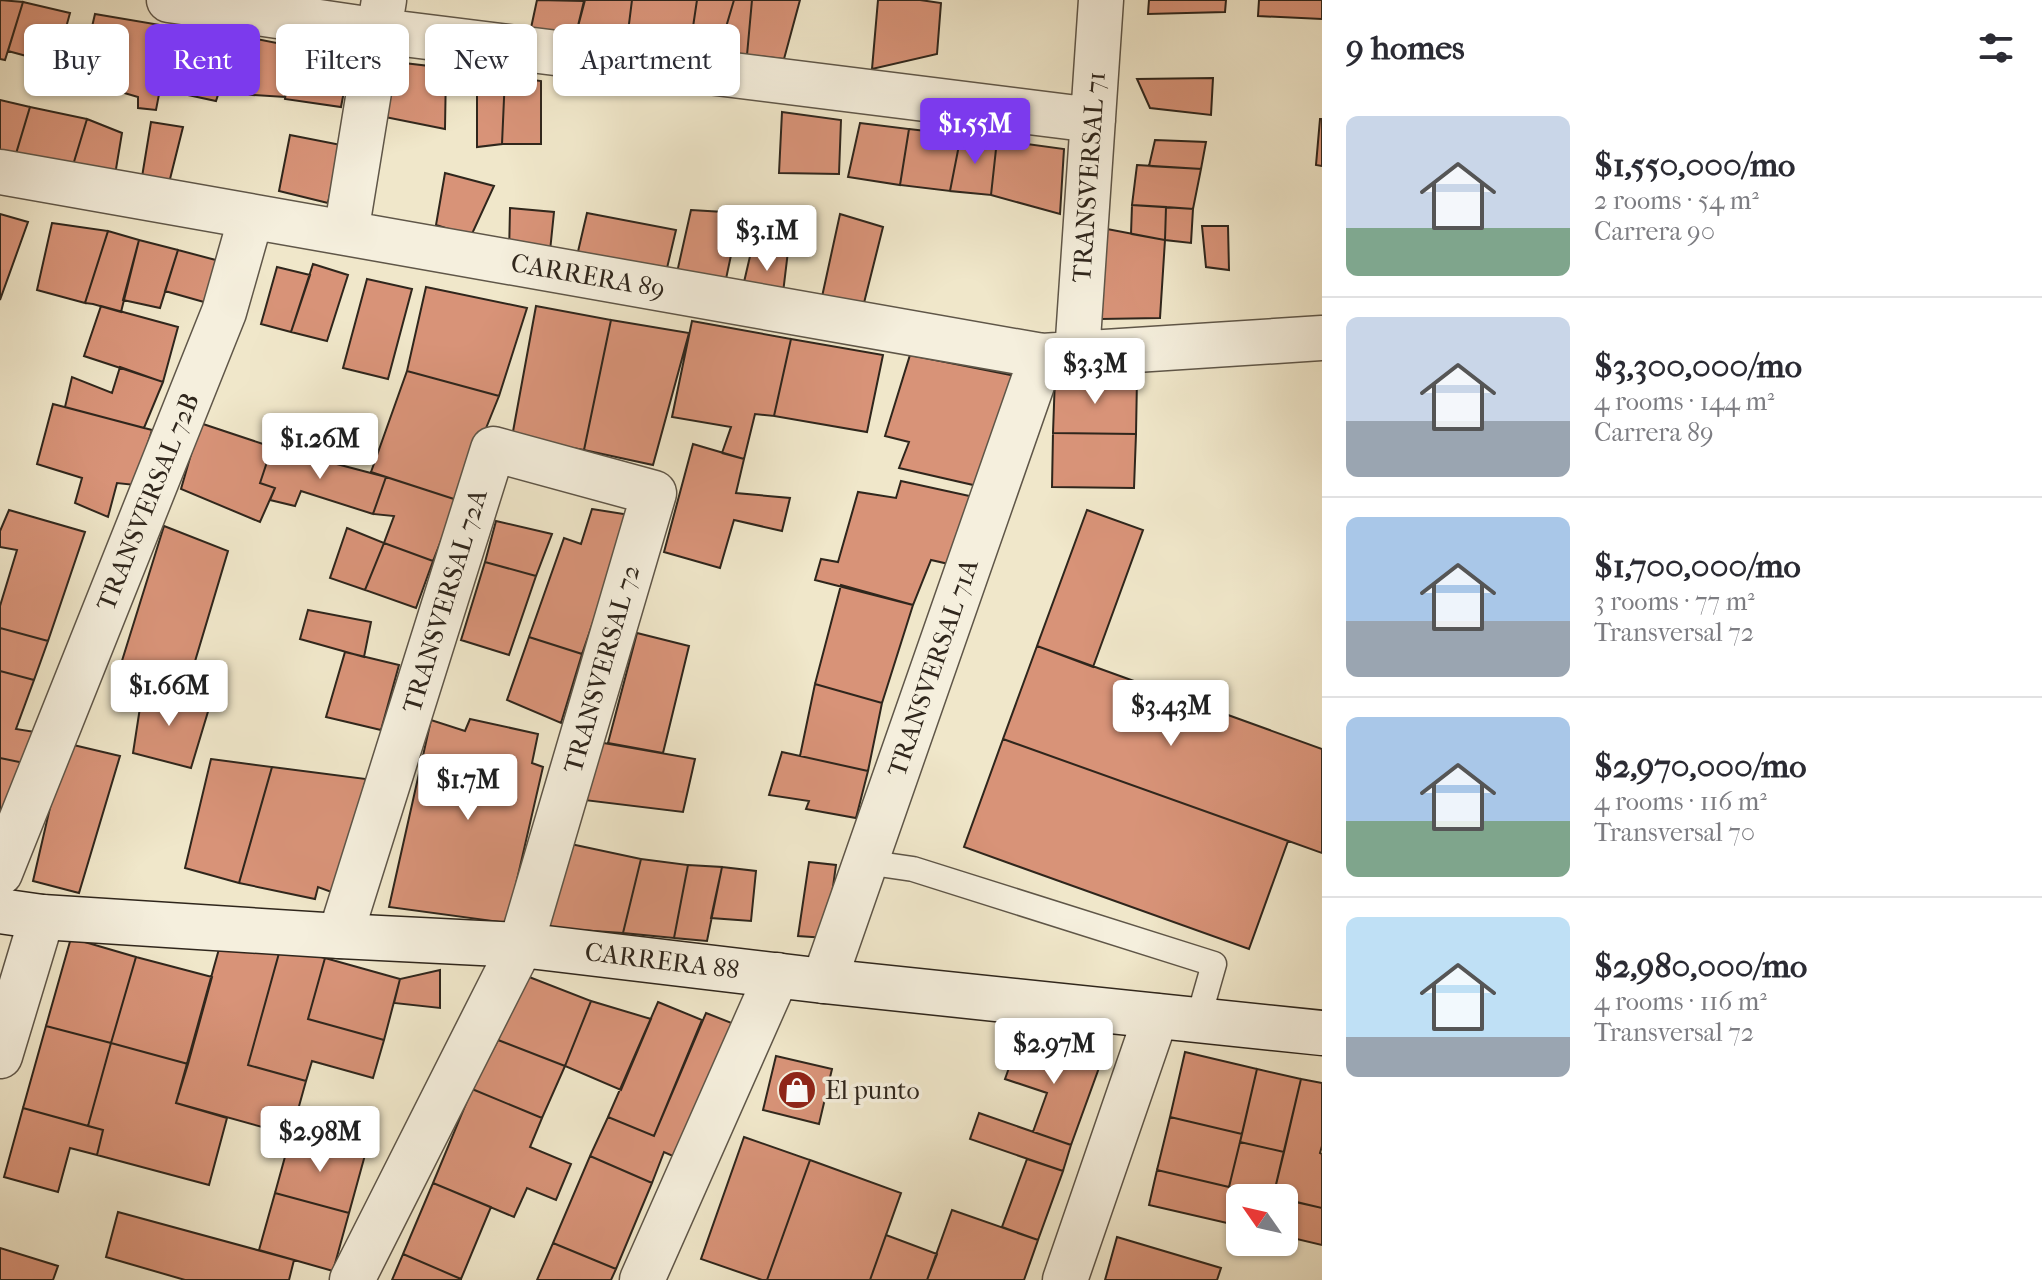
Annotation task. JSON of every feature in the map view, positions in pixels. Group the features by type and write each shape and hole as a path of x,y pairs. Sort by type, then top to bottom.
{"street":[{"path":"169,0 382,16 1093,120"},
{"name":"TRANSVERSAL 71","path":"1059,355 1093,120 1101,0"},
{"path":"346,233 382,16"},
{"name":"CARRERA 89","path":"0,172 1059,355 1322,338"},
{"name":"TRANSVERSAL 72B","path":"0,873 224,312 251,217"},
{"name":"TRANSVERSAL 71A","path":"824,981 865,862 1059,355"},
{"name":"TRANSVERSAL 72","path":"352,1280 521,945 654,493 493,449"},
{"name":"TRANSVERSAL 72A","path":"340,936 493,449"},
{"path":"0,1056 21,914"},
{"name":"CARRERA 88","path":"21,914 521,945 824,981 1322,1033"},
{"path":"642,1280 777,975"},
{"path":"1065,1280 1177,1018"}],"lane":[{"path":"865,862 913,869 1214,964 1177,1018"}],"building":[{"path":"0,0 23,2 5,60 0,59"},
{"path":"537,0 584,1 578,24 553,24 553,31 537,29 537,24 532,24"},
{"path":"585,0 632,0 629,24 579,24"},
{"path":"632,0 697,0 693,24 629,24"},
{"path":"697,0 734,0 727,24 693,24"},
{"path":"734,0 752,0 747,55 740,54 740,24 727,24"},
{"path":"752,0 800,0 784,59 747,55"},
{"path":"878,0 941,3 937,54 872,69"},
{"path":"1149,0 1226,0 1225,12 1148,14"},
{"path":"1259,0 1322,0 1322,19 1258,16"},
{"path":"23,2 70,13 67,24 24,24 24,55 8,51"},
{"path":"95,14 154,24 145,24 145,96 159,96 156,110 138,108 138,97 129,94 129,24 93,24"},
{"path":"260,40 276,43 276,96 285,97 260,95"},
{"path":"409,64 425,66 425,96 446,96 445,129 375,115 379,96 409,96"},
{"path":"1213,78 1211,115 1150,108 1137,79"},
{"path":"537,80 541,81 541,144 502,144 504,96 537,96"},
{"path":"193,96 218,96 216,101"},
{"path":"285,96 343,96 341,107 285,99"},
{"path":"477,96 504,96 502,144 477,147"},
{"path":"0,100 30,107 12,167 0,165"},
{"path":"30,107 87,119 70,175 12,167"},
{"path":"782,112 841,120 839,174 779,173"},
{"path":"87,119 122,133 113,187 70,175"},
{"path":"1322,119 1322,166 1316,165"},
{"path":"151,122 183,127 166,195 140,189"},
{"path":"860,123 909,129 900,185 848,177"},
{"path":"909,129 961,135 950,191 900,185"},
{"path":"290,135 341,145 328,203 279,191"},
{"path":"961,135 997,140 991,195 950,191"},
{"path":"997,140 1064,149 1060,214 991,195"},
{"path":"1155,140 1206,142 1201,169 1149,166"},
{"path":"1137,165 1201,169 1193,209 1132,205"},
{"path":"445,173 494,186 471,236 436,225"},
{"path":"1132,205 1166,207 1165,240 1131,234"},
{"path":"1166,207 1193,209 1191,243 1165,240"},
{"path":"510,208 554,212 549,261 509,255"},
{"path":"691,210 740,213 723,293 674,286"},
{"path":"587,213 676,230 663,285 573,273"},
{"path":"0,214 28,222 0,300"},
{"path":"840,214 883,227 862,311 820,306"},
{"path":"52,223 108,231 85,303 37,290"},
{"path":"1202,226 1228,226 1229,270 1206,267"},
{"path":"1107,229 1165,240 1160,318 1101,319"},
{"path":"108,231 139,240 121,312 85,303"},
{"path":"139,240 178,250 160,308 123,300"},
{"path":"789,243 782,301 741,295 751,252"},
{"path":"178,250 227,263 211,304 165,291"},
{"path":"313,264 348,275 327,341 291,332"},
{"path":"277,267 310,275 291,332 261,324"},
{"path":"367,279 412,289 388,379 343,368"},
{"path":"426,287 527,308 499,396 407,371"},
{"path":"101,306 178,327 163,382 84,356"},
{"path":"536,306 611,320 584,450 512,437"},
{"path":"611,320 689,333 653,465 584,450"},
{"path":"692,321 791,339 774,416 755,414 744,459 722,453 731,427 672,417"},
{"path":"791,339 883,355 867,432 774,416"},
{"path":"910,355 1020,377 982,487 899,468 909,442 885,436"},
{"path":"120,367 163,382 144,428 65,407 72,377 112,393"},
{"path":"407,371 499,396 457,500 371,472"},
{"path":"1055,377 1137,378 1136,434 1053,433"},
{"path":"53,404 152,430 135,485 117,483 108,517 75,503 82,478 37,464"},
{"path":"200,423 272,447 260,483 275,488 260,522 181,489"},
{"path":"1053,433 1136,434 1134,488 1052,487"},
{"path":"693,444 744,459 736,493 790,498 782,531 734,520 720,568 664,552"},
{"path":"272,447 386,477 373,514 301,491 295,506 270,500 275,488 260,483"},
{"path":"386,477 457,500 433,561 384,543 394,516 373,514"},
{"path":"901,481 974,497 953,565 931,560 913,605 815,580 821,559 838,562 858,492 896,498"},
{"path":"592,509 630,515 582,654 529,637 564,538 581,544"},
{"path":"9,510 85,532 48,641 0,628 0,606 17,550 0,547 0,531"},
{"path":"1087,510 1143,530 1093,667 1037,646"},
{"path":"496,521 552,534 536,576 485,562"},
{"path":"164,526 228,551 184,698 116,680"},
{"path":"347,528 384,543 365,590 330,578"},
{"path":"384,543 433,561 416,608 365,590"},
{"path":"485,562 536,576 509,655 461,640"},
{"path":"841,585 913,605 882,703 815,684"},
{"path":"308,610 371,622 364,657 300,639"},
{"path":"0,628 48,641 34,680 0,671"},
{"path":"637,633 689,646 663,753 608,743"},
{"path":"529,637 582,654 561,723 507,700"},
{"path":"1037,646 1322,749 1322,853 1003,739"},
{"path":"345,652 399,665 381,730 326,717"},
{"path":"0,671 34,680 16,729 35,732 24,763 0,758"},
{"path":"815,684 882,703 868,771 800,756"},
{"path":"143,688 210,705 191,768 133,753"},
{"path":"470,719 538,734 532,763 543,767 507,923 389,907 431,720 465,731"},
{"path":"1003,739 1288,841 1249,949 964,847"},
{"path":"598,742 695,759 683,812 584,800"},
{"path":"65,743 120,756 79,893 33,881"},
{"path":"782,752 868,771 856,818 806,809 809,801 769,795"},
{"path":"0,758 24,763 0,840"},
{"path":"211,759 272,767 239,883 185,868"},
{"path":"272,767 366,779 354,823 348,898 318,887 315,899 239,883"},
{"path":"566,843 641,859 623,933 549,928"},
{"path":"641,859 688,865 674,938 623,933"},
{"path":"809,862 836,865 826,938 798,936"},
{"path":"688,865 722,867 707,941 674,938"},
{"path":"722,867 756,871 751,921 711,918"},
{"path":"224,931 281,946 248,1065 306,1081 291,1135 176,1103"},
{"path":"71,938 136,957 111,1043 46,1026"},
{"path":"281,946 325,958 308,1019 384,1040 373,1078 312,1061 306,1081 248,1065"},
{"path":"136,957 212,977 188,1064 111,1043"},
{"path":"325,958 400,979 384,1040 308,1019"},
{"path":"440,970 440,1008 394,1003 400,979"},
{"path":"524,975 591,1001 565,1066 498,1040"},
{"path":"591,1001 651,1019 621,1090 565,1066"},
{"path":"658,1002 702,1020 654,1136 608,1117"},
{"path":"706,1013 747,1029 691,1164 664,1152 652,1183 590,1156 608,1117 654,1136"},
{"path":"46,1026 111,1043 88,1126 23,1108"},
{"path":"1020,1037 1100,1065 1071,1145 1033,1132 1047,1093 1005,1079"},
{"path":"498,1040 565,1066 542,1118 472,1089"},
{"path":"111,1043 188,1064 176,1103 227,1118 209,1185 97,1155 103,1130 88,1126"},
{"path":"1185,1052 1257,1069 1242,1134 1170,1117"},
{"name":"El punto","path":"776,1056 832,1069 819,1124 763,1110"},
{"path":"1257,1069 1301,1079 1284,1152 1240,1142"},
{"path":"1301,1079 1322,1083 1322,1208 1298,1203 1298,1184 1276,1184"},
{"path":"472,1089 542,1118 530,1147 571,1164 556,1200 527,1188 514,1217 433,1183"},
{"path":"23,1108 103,1130 97,1155 70,1148 58,1192 4,1177"},
{"path":"979,1113 1071,1145 1063,1171 970,1139"},
{"path":"1170,1117 1242,1134 1230,1184 1226,1186 1157,1170"},
{"path":"291,1135 365,1155 349,1213 275,1193"},
{"path":"744,1137 810,1160 767,1280 701,1259"},
{"path":"1240,1142 1284,1152 1276,1184 1230,1184"},
{"path":"590,1156 652,1183 616,1269 553,1243"},
{"path":"1027,1159 1063,1171 1038,1240 1002,1227"},
{"path":"810,1160 901,1193 870,1280 767,1280"},
{"path":"1157,1170 1226,1186 1226,1223 1149,1205"},
{"path":"433,1183 491,1207 461,1279 403,1254"},
{"path":"275,1193 349,1213 333,1271 259,1250"},
{"path":"1298,1202 1322,1208 1322,1245 1298,1239"},
{"path":"952,1210 1038,1240 1024,1280 927,1280"},
{"path":"118,1212 294,1260 289,1280 185,1280 106,1257"},
{"path":"886,1235 937,1254 927,1280 870,1280"},
{"path":"1117,1237 1221,1268 1217,1280 1105,1280"},
{"path":"553,1243 616,1269 611,1280 537,1280"},
{"path":"0,1248 58,1266 53,1280 0,1280"},
{"path":"403,1254 461,1279 461,1280 392,1280"}],"place":[{"name":"El punto","path":"797,1090"}]}
